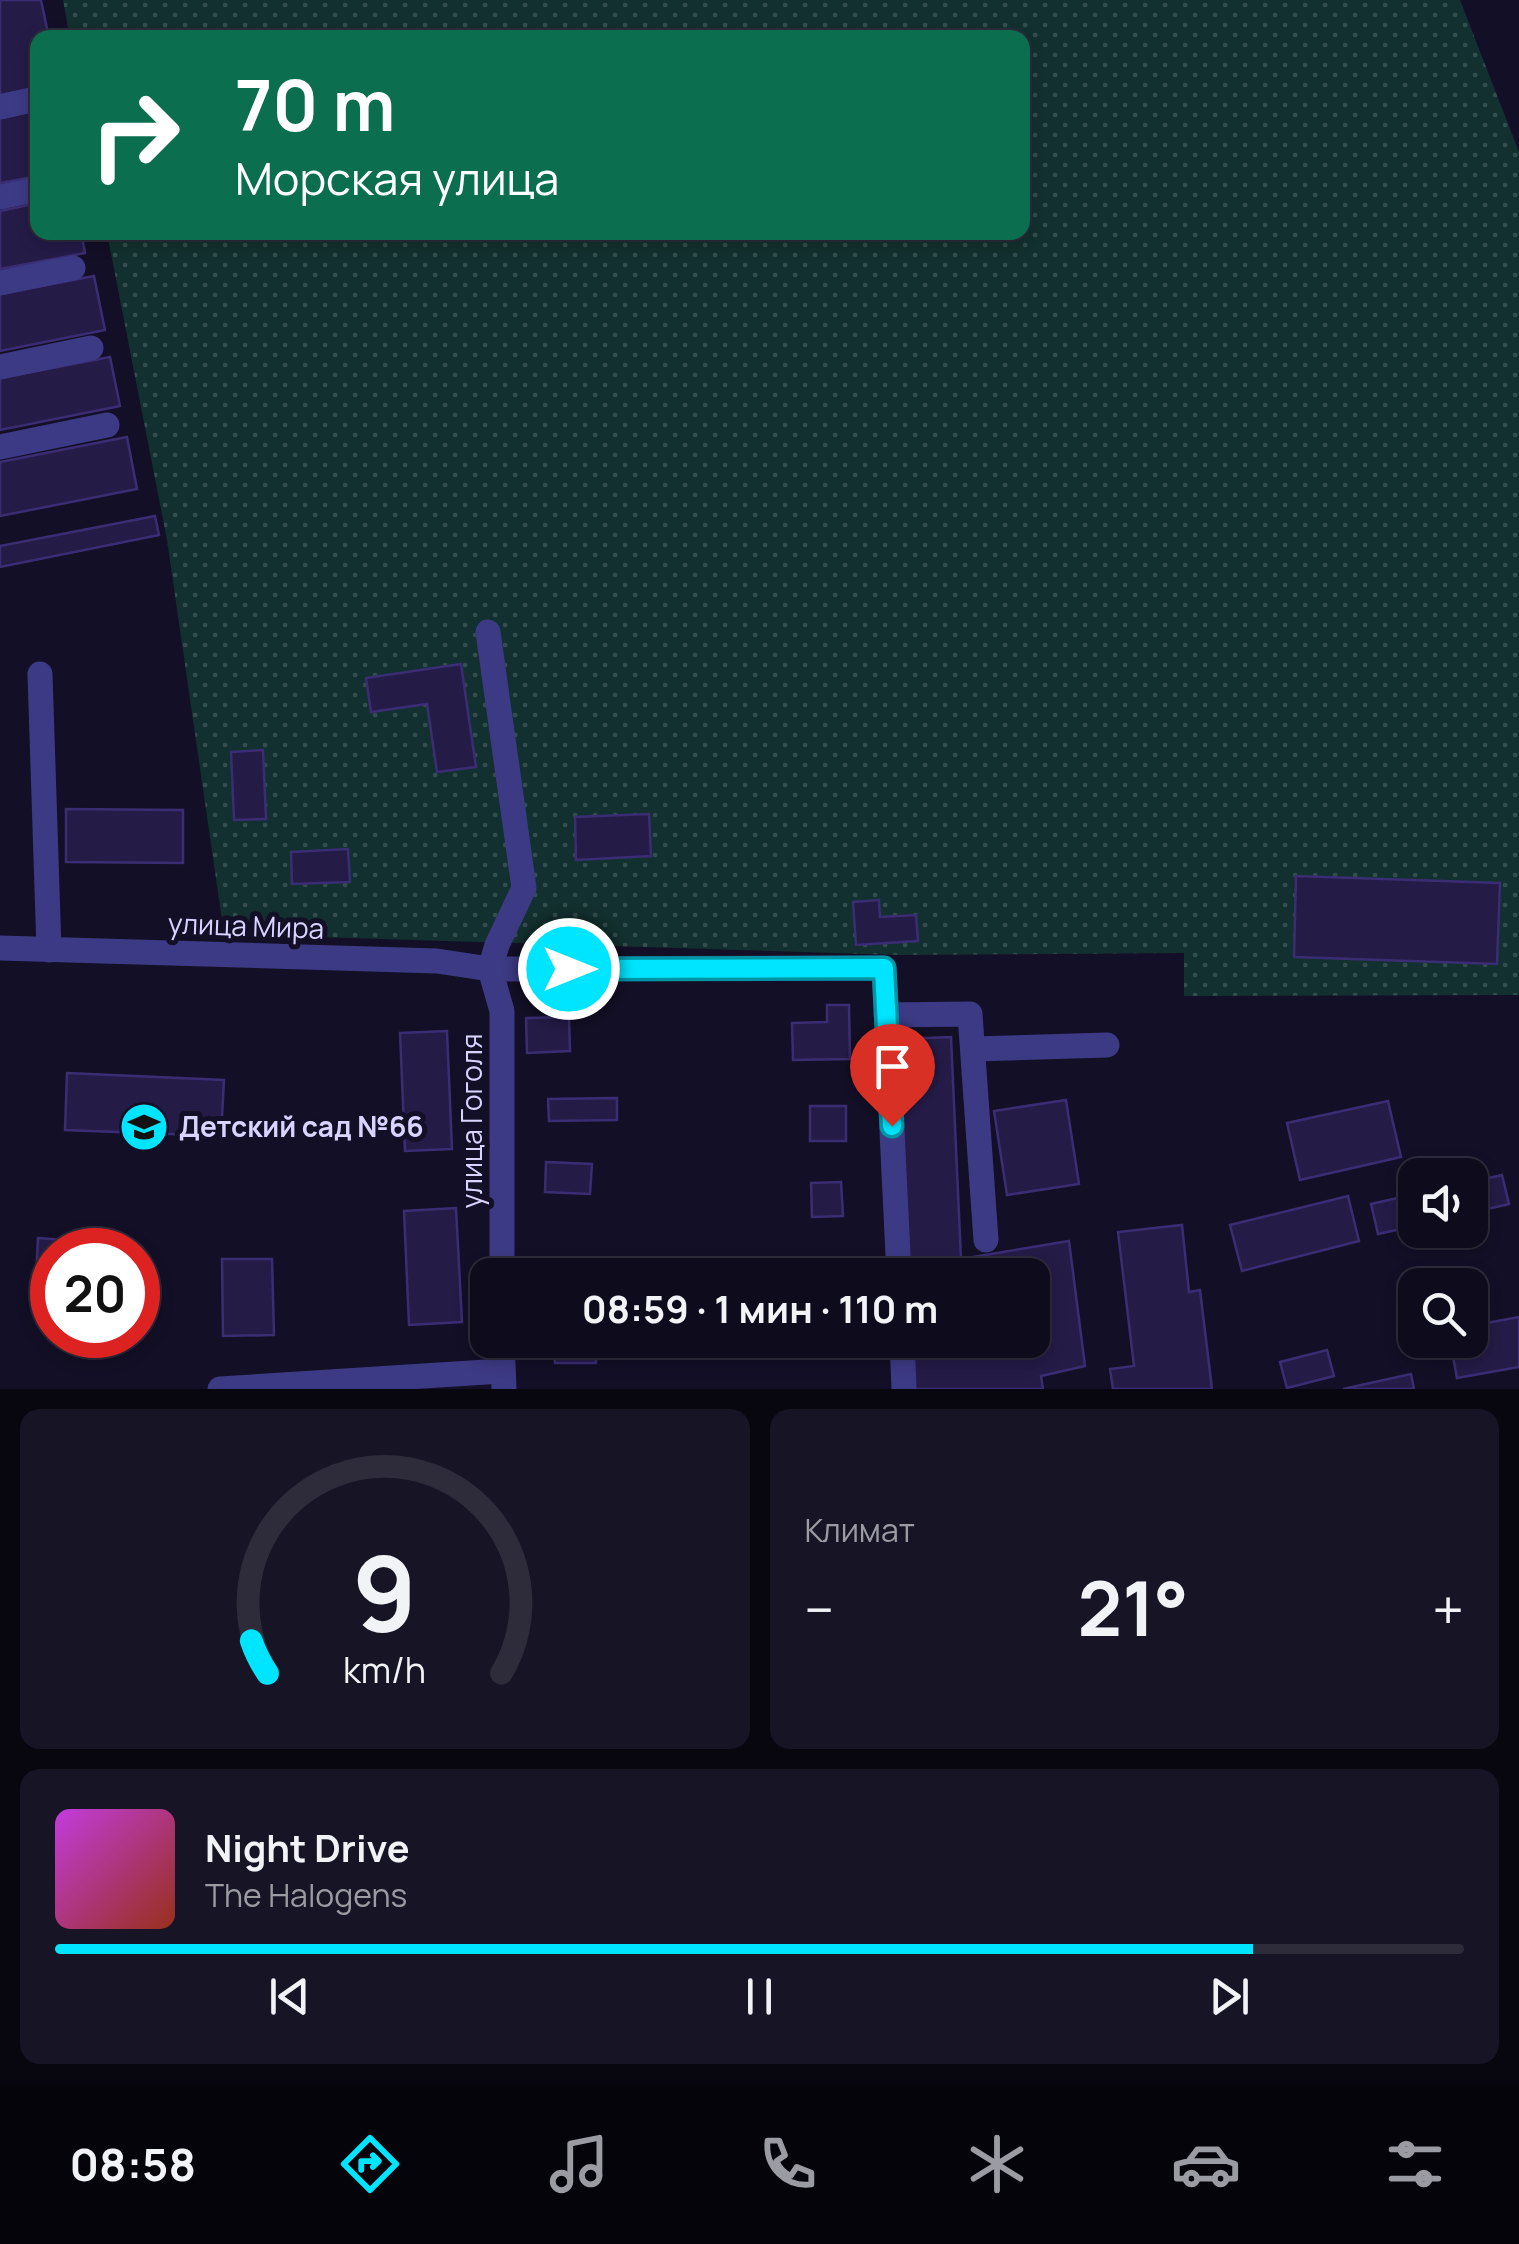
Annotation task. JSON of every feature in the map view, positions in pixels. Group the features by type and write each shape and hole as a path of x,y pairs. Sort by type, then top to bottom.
{"street":[{"path":"0,107 30,101"},
{"path":"0,197 30,191"},
{"path":"0,283 73,268"},
{"path":"0,366 91,348"},
{"path":"0,447 107,425"},
{"path":"488,632 524,888 496,945 490,969"},
{"path":"40,674 49,950"},
{"name":"улица Мира","path":"0,948 437,961 490,969 884,968 886,1015"},
{"name":"улица Гоголя","path":"490,969 502,1012 502,1258"},
{"path":"898,1258 886,1015 970,1014 986,1240"},
{"path":"972,1049 1107,1045"},
{"path":"903,1358 904,1389"},
{"path":"220,1389 503,1380"}],"green space":[{"path":"63,0 1460,0 1519,152 1519,995 1184,996 1184,953 899,955 224,934 167,540 108,240 1030,240 1030,30 69,30"}],"building":[{"path":"0,0 41,0 47,30 30,30 30,89 0,95"},
{"path":"30,112 30,177 0,183 0,118"},
{"path":"30,205 30,240 83,240 85,253 0,269 0,211"},
{"path":"94,276 105,330 0,351 0,294"},
{"path":"110,357 120,406 0,430 0,378"},
{"path":"127,437 137,489 0,516 0,462"},
{"path":"155,516 159,535 0,567 0,546"},
{"path":"461,664 476,767 437,772 427,704 371,712 366,678"},
{"path":"263,750 266,819 234,820 231,752"},
{"path":"66,809 183,810 183,863 66,862"},
{"path":"649,814 651,856 576,860 575,817"},
{"path":"348,849 350,882 292,884 291,852"},
{"path":"1296,876 1500,883 1497,964 1294,957"},
{"path":"879,900 880,917 916,915 918,941 856,945 853,902"},
{"path":"827,1005 849,1005 850,1059 793,1060 792,1023 827,1022"},
{"path":"569,1017 570,1051 527,1053 526,1018"},
{"path":"447,1031 452,1149 405,1151 400,1033"},
{"path":"951,1037 961,1258 908,1258 899,1039"},
{"path":"67,1073 224,1080 221,1136 65,1130"},
{"path":"617,1098 617,1120 549,1121 548,1099"},
{"path":"1066,1100 1079,1184 1007,1195 994,1111"},
{"path":"1388,1101 1401,1157 1300,1180 1287,1123"},
{"path":"810,1106 846,1106 846,1141 810,1141"},
{"path":"546,1162 592,1164 590,1194 545,1192"},
{"path":"1502,1175 1509,1204 1488,1209 1488,1178"},
{"path":"841,1182 843,1216 812,1217 811,1183"},
{"path":"1348,1196 1359,1241 1242,1271 1230,1225"},
{"path":"1398,1198 1398,1230 1378,1234 1371,1204"},
{"path":"456,1208 462,1322 409,1325 404,1211"},
{"path":"1182,1225 1189,1292 1200,1290 1212,1389 1113,1389 1110,1369 1134,1366 1118,1232"},
{"path":"1069,1241 1085,1366 1041,1376 1043,1389 914,1389 913,1358 1050,1358 1050,1258 967,1258"},
{"path":"222,1259 272,1259 274,1335 223,1336"},
{"path":"1519,1317 1519,1367 1457,1378 1453,1358 1488,1358 1488,1323"},
{"path":"1327,1350 1334,1376 1287,1388 1280,1362"},
{"path":"555,1358 596,1358 596,1363 555,1363"},
{"path":"1411,1374 1414,1389 1343,1389"}],"place":[{"name":"Детский сад №66","path":"144,1127"}],"route":[{"path":"569,969 884,968 892,1126"}]}
